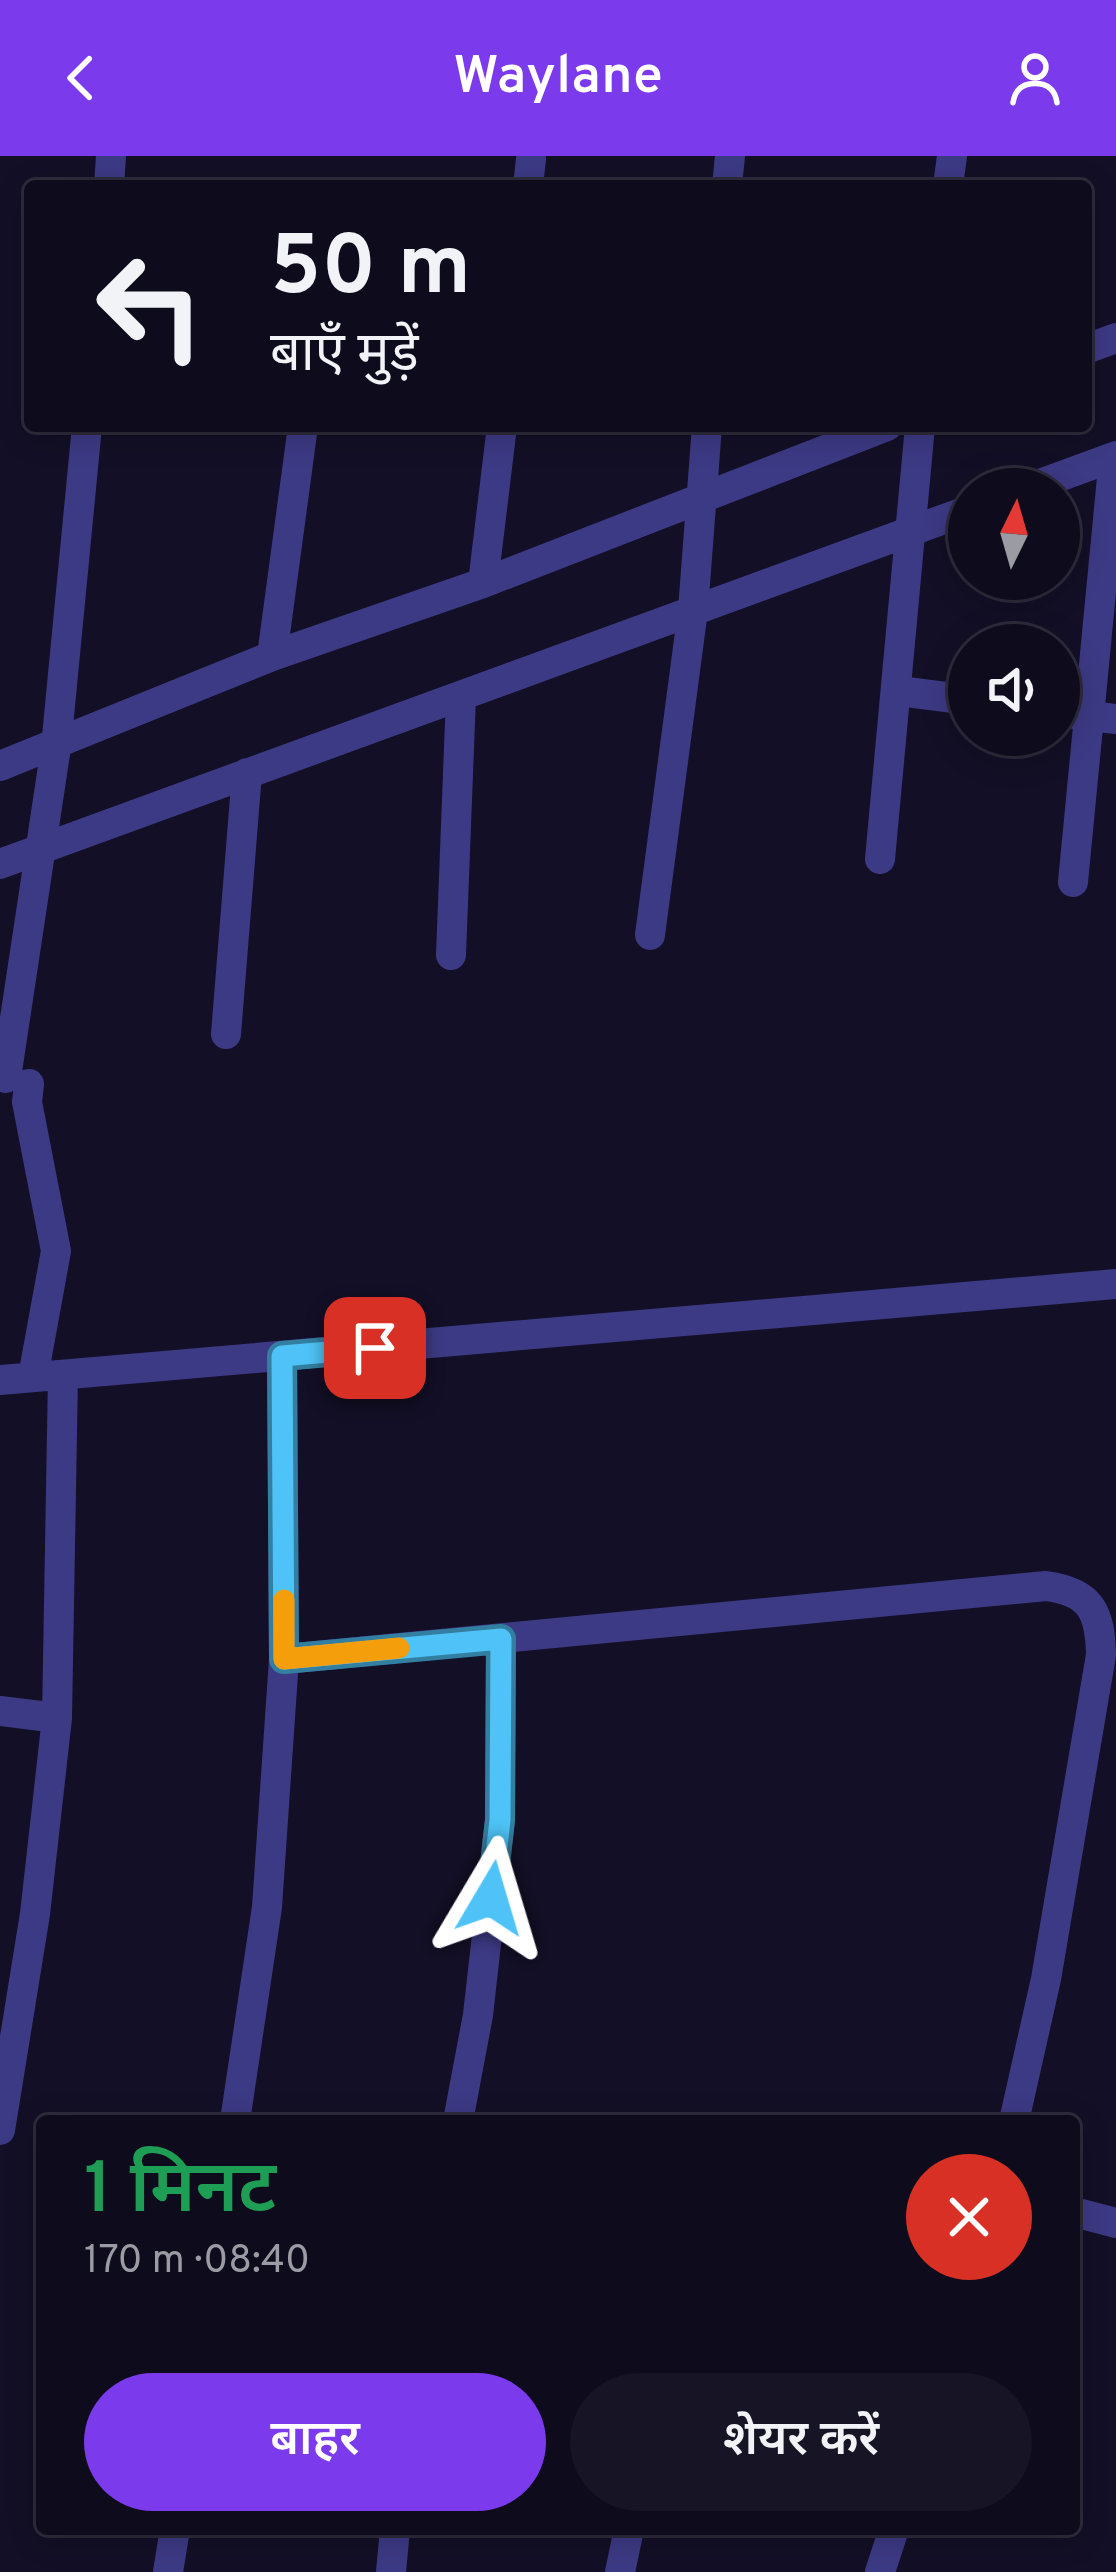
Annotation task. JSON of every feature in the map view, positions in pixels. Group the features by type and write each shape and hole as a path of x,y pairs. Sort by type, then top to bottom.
{"street":[{"path":"0,2130 34,1914 57,1718 48,1376 56,1251 27,1102 17,1081 86,432"},
{"path":"272,656 302,432"},
{"path":"483,583 501,432"},
{"path":"650,935 693,610 706,432"},
{"path":"0,766 272,656 483,583 872,432"},
{"path":"880,860 920,432"},
{"path":"1073,882 1104,718 1115,457 1080,470"},
{"path":"0,864 948,518"},
{"path":"899,691 948,697"},
{"path":"452,956 461,696"},
{"path":"226,1034 247,773"},
{"path":"0,1380 1116,1284"},
{"path":"236,2115 267,1907 284,1659 282,1356"},
{"path":"284,1659 1046,1586 1069,1589 1088,1600 1100,1618 1101,1655 1046,1978 1015,2115"},
{"path":"461,2115 478,2015 500,1820 501,1639"},
{"path":"0,1711 57,1718"},
{"path":"1080,2214 1116,2223"},
{"path":"168,2572 174,2535"},
{"path":"392,2572 395,2535"},
{"path":"620,2572 628,2535"},
{"path":"880,2572 892,2535"}],"slow traffic":[{"path":"284,1600 284,1659 399,1648"}],"route":[{"path":"375,1348 282,1356 284,1659 501,1639 500,1820 491,1898"}]}
